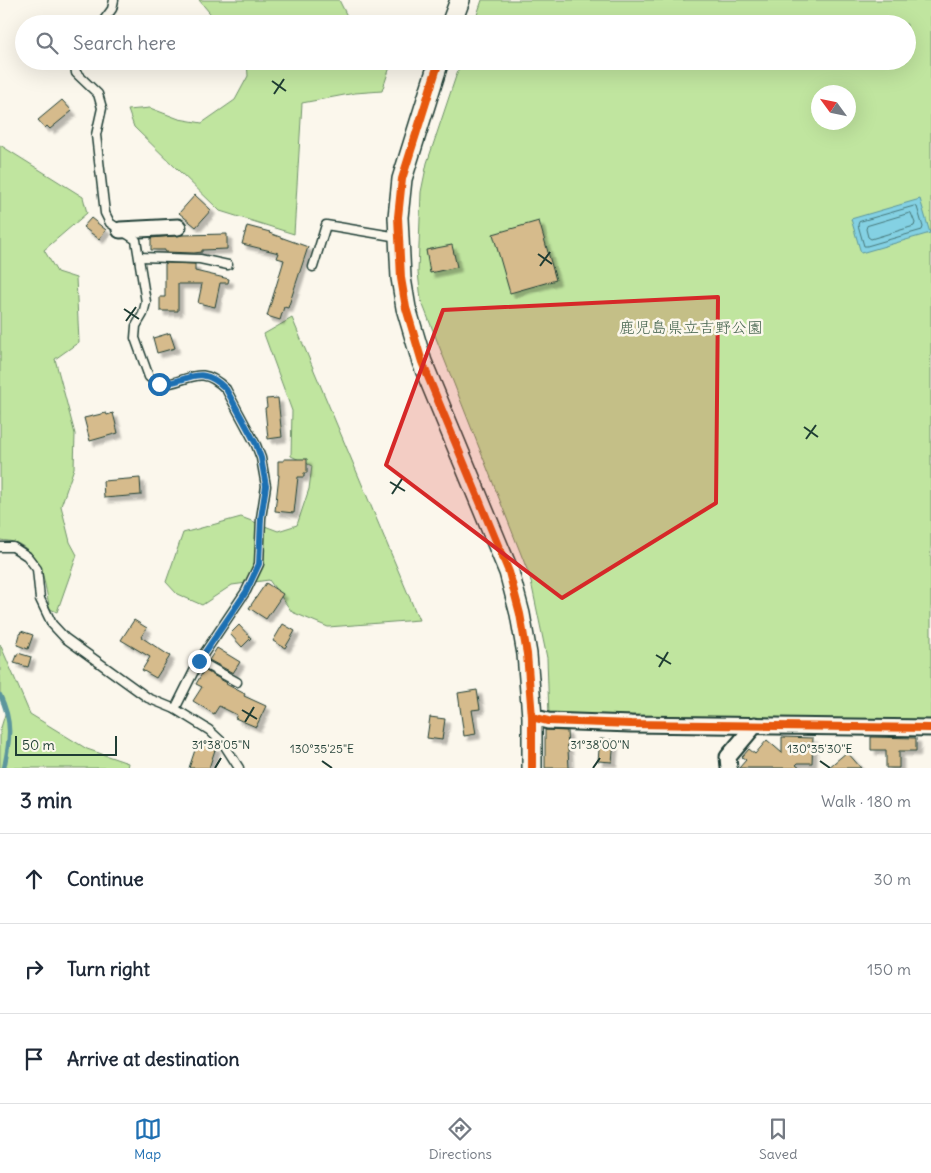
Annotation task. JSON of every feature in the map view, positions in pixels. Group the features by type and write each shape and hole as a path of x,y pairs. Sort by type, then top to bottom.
{"street":[{"path":"454,15 460,0"},
{"path":"436,70 402,179 398,236 401,278 406,308 422,362 509,572 520,614 526,654 532,717 532,768"},
{"path":"120,230 178,227"},
{"path":"532,717 548,721 931,728"},
{"path":"729,768 728,757 755,725"}],"lane":[{"path":"108,15 112,9 114,0"},
{"path":"75,70 98,94 102,108 96,135 105,213 110,223 136,240 146,302 143,314 136,326 135,338 149,377 159,384 171,384 193,376 203,375 219,382 226,389 256,444 261,458 266,486 261,518 259,564 246,592 199,661 175,709"},
{"path":"313,267 326,225 398,236"},
{"path":"140,257 200,259 228,265"},
{"path":"0,548 13,548 27,556 37,569 40,599 52,624 65,638 148,698 175,709 209,730 223,743 239,768"},
{"path":"199,661 237,682"}],"highlighted area":[{"path":"718,297 716,503 562,598 386,465 443,310"}],"green space":[{"path":"199,0 339,0 346,15 212,15"},
{"name":"鹿児島県立吉野公園","path":"482,0 931,0 931,720 625,715 549,716 547,658 530,577 421,300 418,272 421,192 427,163 458,70 916,70 916,15 477,15"},
{"path":"248,70 389,70 382,91 355,93 302,103 294,234 220,211 134,127 128,110 150,108 179,119 202,123 235,100 248,76"},
{"path":"0,145 83,197 87,213 44,250 57,272 76,278 79,342 55,359 75,434 74,468 61,506 70,542 77,555 57,612 50,609 42,573 34,557 28,550 17,543 0,540"},
{"path":"292,318 419,620 328,627 292,612 269,580 232,585 202,605 177,594 166,582 183,533 241,517 278,531 297,525 309,489 312,466 291,456 292,411 264,334"},
{"path":"0,644 30,714 87,749 128,763 127,768 0,768 0,731 6,711 0,696"}],"water":[{"path":"920,199 930,233 861,253 851,219"}],"building":[{"path":"62,100 72,111 50,129 47,126 45,128 38,120"},
{"path":"195,195 211,210 196,227 179,213"},
{"path":"91,218 106,230 99,239 83,227"},
{"path":"539,221 556,280 510,293 493,234"},
{"path":"247,226 270,232 308,247 288,308 284,307 280,320 267,316 284,260 277,258 279,253 242,244"},
{"path":"227,234 227,249 202,250 202,252 194,253 151,250 151,238"},
{"path":"452,245 457,267 430,273 426,250"},
{"path":"165,263 195,264 195,271 229,279 228,283 220,283 215,307 198,303 202,284 178,284 178,311 160,311 160,297 165,297"},
{"path":"170,333 175,348 157,353 153,338"},
{"path":"278,398 282,437 268,439 266,399"},
{"path":"106,413 107,415 113,413 118,433 90,441 84,418"},
{"path":"284,459 307,459 307,473 304,473 304,477 298,477 294,513 275,511 279,475 278,461 284,461"},
{"path":"140,478 141,495 104,498 103,481"},
{"path":"266,583 283,594 266,619 249,608"},
{"path":"134,620 147,628 141,637 170,656 156,678 142,670 150,657 121,640"},
{"path":"283,624 295,631 285,648 273,641"},
{"path":"239,625 251,638 242,647 230,634"},
{"path":"21,631 33,635 28,649 17,645"},
{"path":"217,648 240,662 233,673 209,660"},
{"path":"18,653 31,657 28,667 14,663"},
{"path":"204,670 245,694 244,696 266,706 256,727 235,718 237,715 219,706 214,714 193,701 202,687 196,684"},
{"path":"477,690 480,709 472,710 476,734 464,736 458,693"},
{"path":"430,717 445,719 442,740 427,738"},
{"path":"545,730 567,731 569,768 545,768"},
{"path":"782,737 813,738 812,763 798,763 796,765 800,768 739,768 746,760 742,757 749,749 755,754 767,740 782,753"},
{"path":"871,737 916,738 916,751 899,751 899,768 886,768 886,750 871,750"},
{"path":"600,739 614,740 612,762 598,761"},
{"path":"198,741 216,747 209,768 189,768"},
{"path":"847,752 861,768 828,768"}],"waterway":[{"path":"0,695 9,723 8,749 4,768"}],"cycle path":[{"path":"436,70 402,179 398,217 401,278 406,308 422,362 509,572 520,614 527,654 532,717 532,768"},
{"path":"532,717 548,721 631,724 931,728"}],"route":[{"path":"159,384 171,384 193,376 203,375 219,382 226,389 256,444 261,458 266,486 261,518 259,564 246,592 199,661"}]}
